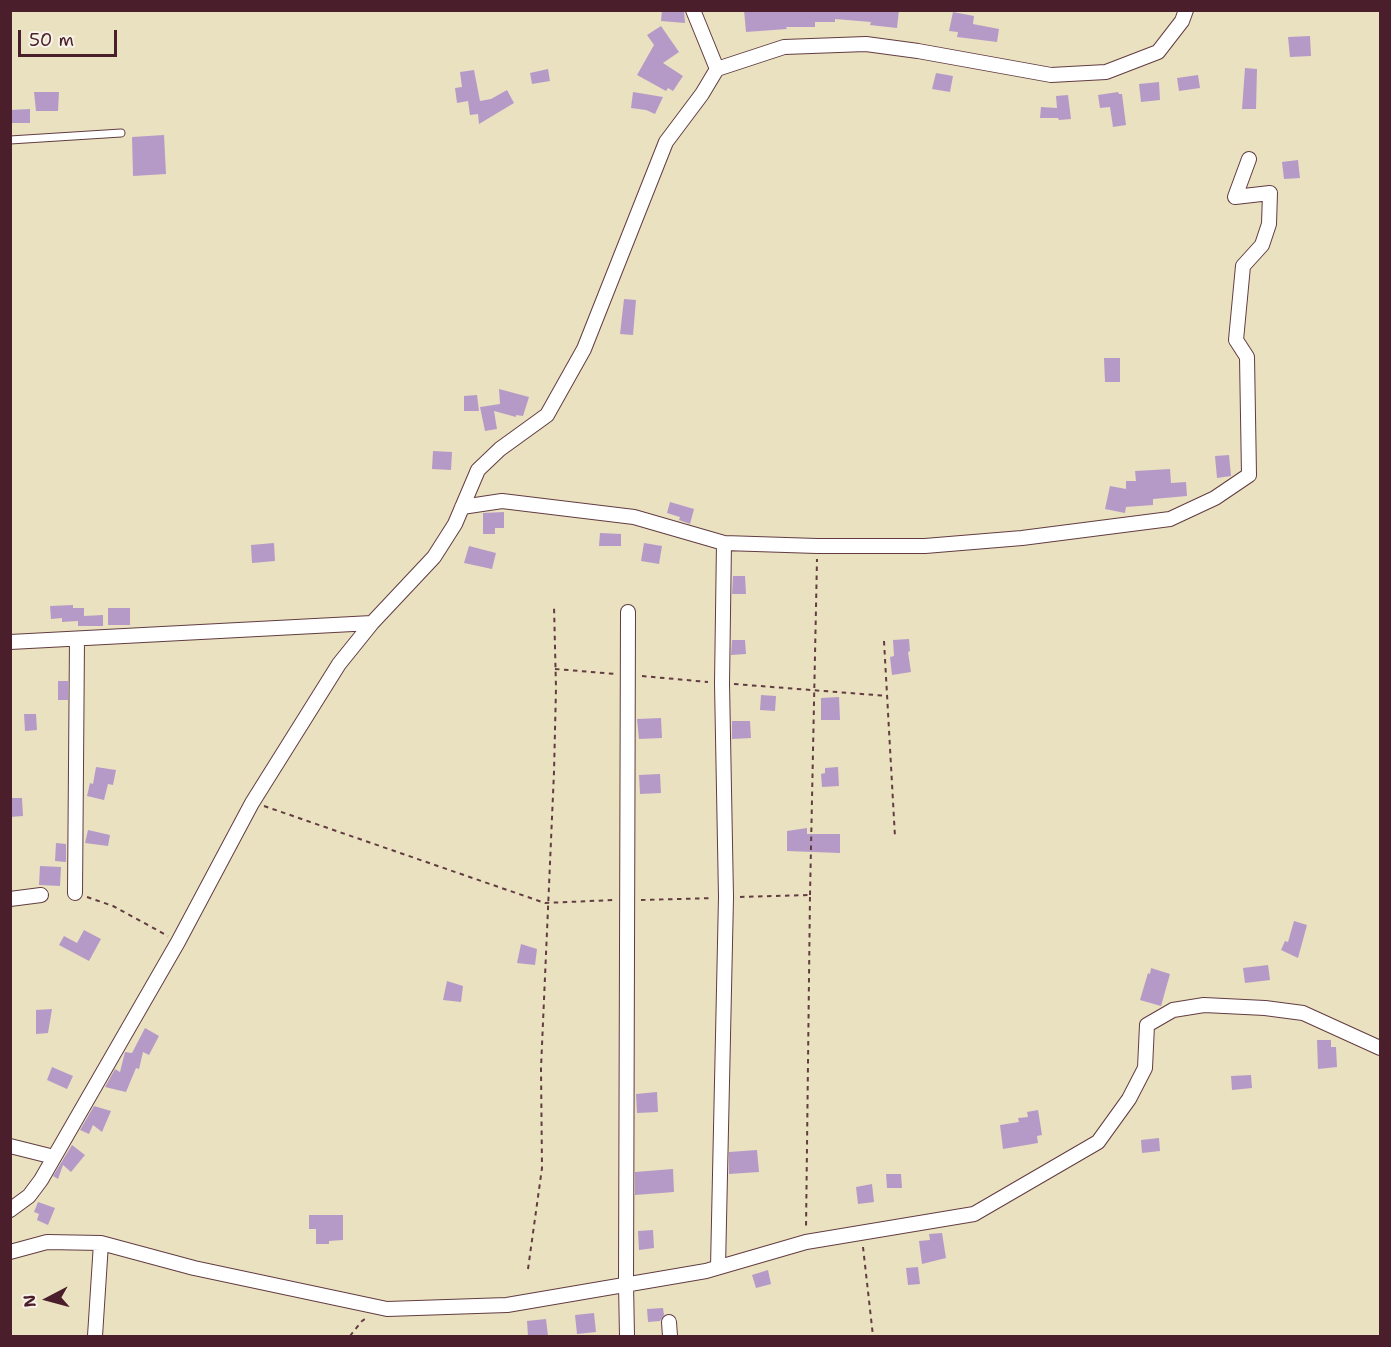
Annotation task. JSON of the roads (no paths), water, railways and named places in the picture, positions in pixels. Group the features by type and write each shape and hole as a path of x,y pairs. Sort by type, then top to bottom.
{"street":[{"path":"693,10 717,69"},
{"path":"10,1210 29,1196 54,1157 178,942 252,803 339,664 372,623 434,557 455,524 478,470 500,448 547,415 584,350 666,142 702,94 717,69 784,47 866,44 1051,75 1106,72 1158,52 1182,21 1186,10"},
{"path":"462,507 502,501 634,517 724,543 817,546 936,545 1042,536 1170,519 1215,498 1249,475 1247,357 1236,340 1243,266 1262,245 1269,224 1270,193 1235,197 1249,159"},
{"path":"717,1268 726,897 722,683 724,543"},
{"path":"627,1336 628,612"},
{"path":"10,642 372,623"},
{"path":"75,893 77,639"},
{"path":"10,899 41,894"},
{"path":"10,1252 47,1242 101,1243 194,1268 387,1310 507,1305 717,1268 806,1242 974,1214 1098,1142 1129,1099 1145,1068 1147,1025 1173,1010 1203,1005 1265,1008 1303,1013 1380,1048"},
{"path":"10,1146 54,1157"},
{"path":"95,1336 101,1243"},
{"path":"669,1322 670,1336"}],"lane":[{"path":"10,140 121,133"}]}
